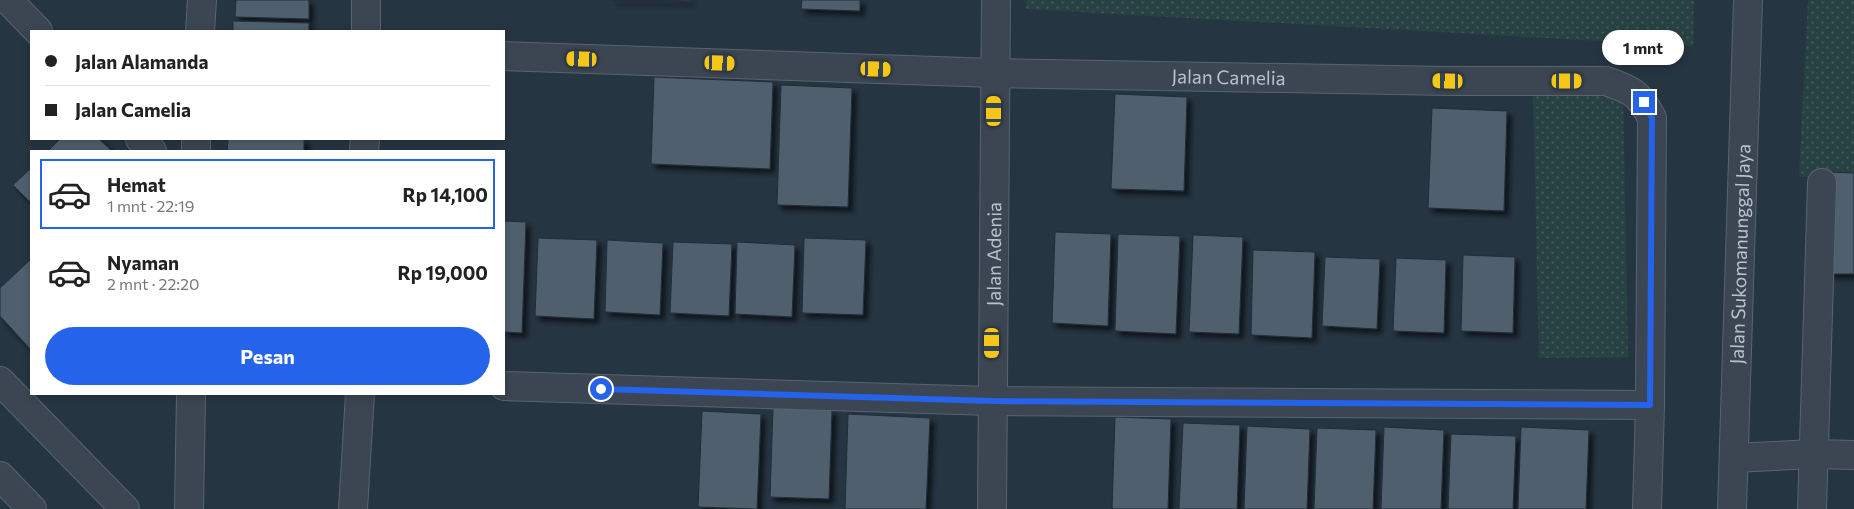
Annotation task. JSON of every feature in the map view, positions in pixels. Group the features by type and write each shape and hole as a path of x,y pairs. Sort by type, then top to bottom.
{"street":[{"path":"8,0 37,30"},
{"path":"200,30 202,0"},
{"path":"366,0 366,30"},
{"name":"Jalan Adenia","path":"992,509 996,0"},
{"name":"Jalan Sukomanunggal Jaya","path":"1732,509 1748,0"},
{"name":"Jalan Camelia","path":"505,56 994,73 1606,82 1628,89 1644,102 1652,118 1650,405 1647,509"},
{"path":"141,140 151,150"},
{"path":"1812,509 1822,184"},
{"path":"0,381 125,509"},
{"path":"505,386 992,401 1650,405"},
{"path":"188,509 191,395"},
{"path":"353,509 360,395"},
{"path":"1734,458 1814,454 1854,455"},
{"path":"0,476 32,509"}],"green space":[{"path":"1026,0 1694,0 1693,46 1026,9"},
{"path":"1808,0 1854,0 1854,177 1799,177"},
{"path":"1623,91 1628,357 1539,358 1533,92"}],"building":[{"path":"236,0 309,0 309,19 235,17"},
{"path":"611,0 691,0 691,1"},
{"path":"802,0 860,0 860,11 801,9"},
{"path":"233,21 309,23 309,30 233,30"},
{"path":"654,77 773,82 770,169 651,164"},
{"path":"781,85 852,88 848,207 777,205"},
{"path":"1115,94 1187,97 1184,191 1111,189"},
{"path":"1432,108 1507,111 1504,211 1428,208"},
{"path":"59,140 100,140 111,150 49,150"},
{"path":"228,140 304,140 304,150 227,150"},
{"path":"30,169 30,202 13,185"},
{"path":"1830,172 1854,173 1854,274 1828,274"},
{"path":"505,221 526,222 522,333 505,332"},
{"path":"1055,232 1111,234 1108,326 1052,323"},
{"path":"1118,234 1180,236 1176,334 1115,331"},
{"path":"1193,235 1243,237 1239,334 1189,332"},
{"path":"538,238 597,240 594,319 535,316"},
{"path":"804,238 866,240 863,315 802,313"},
{"path":"607,240 663,243 660,315 605,312"},
{"path":"673,242 732,244 729,316 670,313"},
{"path":"737,242 795,245 792,317 735,314"},
{"path":"1253,250 1315,252 1312,338 1251,335"},
{"path":"1463,255 1515,257 1513,333 1461,331"},
{"path":"1325,257 1380,259 1377,329 1322,326"},
{"path":"1396,258 1446,260 1444,333 1393,331"},
{"path":"30,260 30,349 0,316 0,288"},
{"path":"773,408 832,410 829,499 770,497"},
{"path":"702,411 761,414 757,509 698,507"},
{"path":"848,414 930,418 926,509 845,509"},
{"path":"1115,417 1171,419 1168,509 1112,509"},
{"path":"1183,423 1240,425 1237,509 1179,509"},
{"path":"1247,426 1310,429 1307,509 1244,509"},
{"path":"1384,427 1444,430 1441,509 1381,509"},
{"path":"1521,427 1589,430 1586,509 1518,509"},
{"path":"1317,428 1376,430 1373,509 1314,509"},
{"path":"1451,434 1516,436 1513,509 1448,509"}],"route":[{"path":"601,389 992,401 1650,405 1652,118 1644,102"}]}
